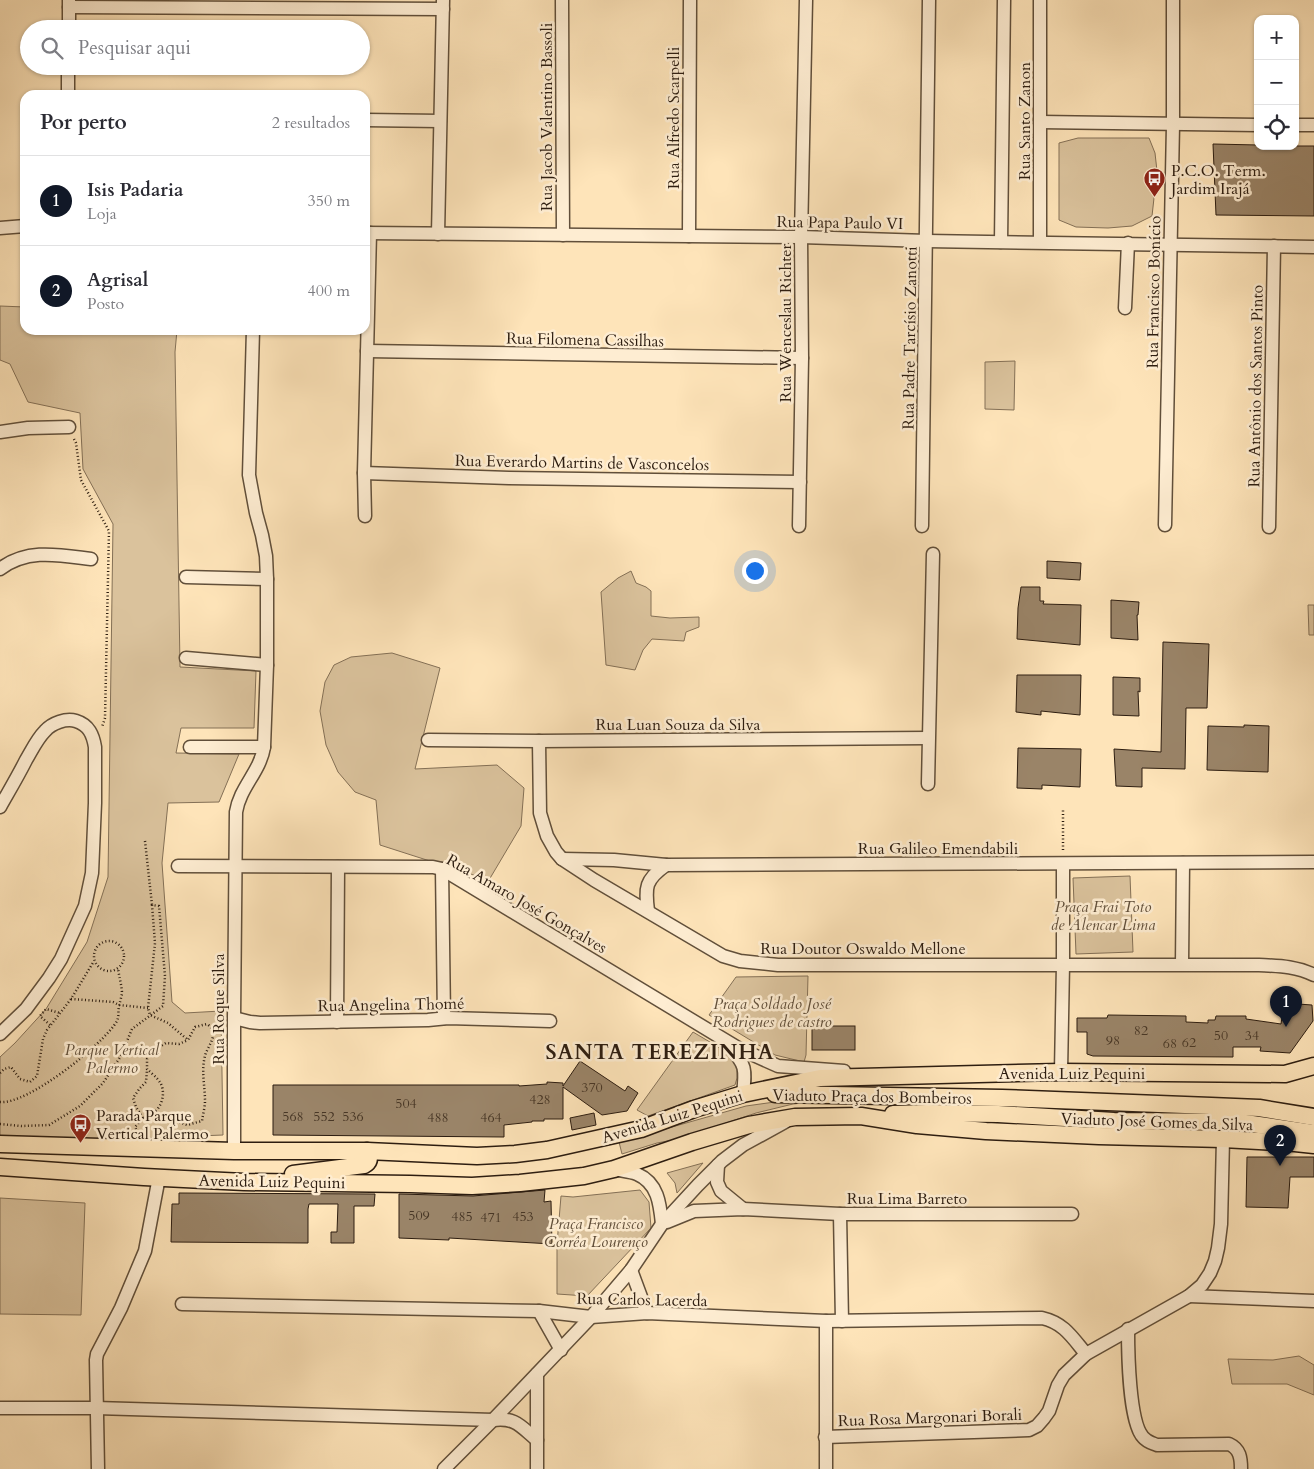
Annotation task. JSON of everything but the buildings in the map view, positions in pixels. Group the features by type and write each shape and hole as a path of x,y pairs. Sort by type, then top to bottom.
{"main road":[{"name":"Avenida Luiz Pequini","path":"0,1144 234,1152 367,1151 477,1156 515,1154 547,1150 641,1129 694,1109 743,1094 820,1078 1061,1072 1284,1074 1314,1066"},
{"name":"Viaduto Praça dos Bombeiros","path":"743,1094 1002,1098"},
{"name":"Viaduto José Gomes da Silva","path":"1002,1098 1259,1108 1314,1117"},
{"name":"Viaduto Praça dos Bombeiros","path":"861,1116 927,1113 998,1114"},
{"name":"Viaduto José Gomes da Silva","path":"998,1114 1114,1121 1238,1122 1314,1133"},
{"name":"Avenida Luiz Pequini","path":"0,1167 144,1178 159,1177 244,1182 472,1186 584,1176 614,1169 692,1142 749,1126 795,1116 861,1116 916,1126 986,1131 1223,1139 1295,1143 1314,1146"},
{"path":"244,1182 258,1178 364,1165 369,1160 367,1151"}],"street":[{"name":"Rua Jacob Valentino Bassoli","path":"562,0 563,235"},
{"name":"Rua Alfredo Scarpelli","path":"689,236 690,0"},
{"name":"Rua Wenceslau Richter","path":"799,526 802,358 801,237 806,0"},
{"name":"Rua Padre Tarcísio Zanotti","path":"922,526 929,0"},
{"path":"1001,242 1004,0"},
{"name":"Rua Santo Zanon","path":"1040,0 1040,242"},
{"name":"Rua Francisco Bonício","path":"1165,525 1173,125 1173,0"},
{"path":"69,20 69,3 443,4 438,234"},
{"path":"68,75 68,90"},
{"path":"370,120 440,121"},
{"path":"1040,122 1254,125"},
{"path":"1299,125 1314,126"},
{"path":"0,228 20,226"},
{"name":"Rua Papa Paulo VI","path":"370,233 801,237 926,241 1314,247"},
{"path":"1125,308 1128,243"},
{"name":"Rua Antônio dos Santos Pinto","path":"1269,527 1274,246"},
{"path":"190,747 264,747 267,665 267,579 262,536 250,475 253,335"},
{"path":"365,516 367,335"},
{"name":"Rua Filomena Cassilhas","path":"367,352 802,358"},
{"path":"0,432 28,428 69,427"},
{"name":"Rua Everardo Martins de Vasconcelos","path":"364,473 509,478 800,482"},
{"path":"0,569 19,559 40,554 91,559"},
{"path":"928,784 933,554"},
{"path":"186,577 267,579"},
{"path":"186,658 267,665"},
{"path":"0,807 43,732 51,726 66,720 73,720 87,726 94,740 95,747 96,803 92,874 85,906 61,959 26,1009 0,1034"},
{"name":"Rua Luan Souza da Silva","path":"428,740 928,738"},
{"name":"Rua Doutor Oswaldo Mellone","path":"540,741 540,812 547,836 562,859 682,933 723,956 740,962 778,965 1182,964 1281,966 1297,968 1314,974"},
{"name":"Rua Roque Silva","path":"234,1152 236,812 243,789 262,757 264,747"},
{"name":"Rua Galileo Emendabili","path":"562,859 614,860 666,865 1314,862"},
{"path":"1061,1072 1063,864"},
{"path":"1182,964 1184,864"},
{"path":"648,911 647,885 655,873 666,865"},
{"name":"Rua Amaro José Gonçalves","path":"178,866 433,867 442,869 738,1048 778,1066 908,1076"},
{"path":"337,1022 338,867"},
{"path":"442,869 444,1018"},
{"name":"Rua Angelina Thomé","path":"234,1018 260,1023 444,1018 550,1020"},
{"name":"Rua Amaro José Gonçalves","path":"721,1036 743,1063 745,1076 743,1094"},
{"path":"444,1469 592,1317 631,1270 662,1224 718,1165 743,1145 795,1116"},
{"path":"1189,1296 1202,1284 1210,1273 1218,1248 1221,1224 1223,1139"},
{"path":"718,1165 717,1182 721,1191 743,1209"},
{"path":"614,1169 645,1178 653,1187 658,1195 662,1224"},
{"path":"98,1469 95,1366 97,1354 121,1308 145,1251 159,1177"},
{"name":"Rua Lima Barreto","path":"662,1224 694,1211 743,1209 840,1214 1072,1214"},
{"path":"840,1214 842,1321"},
{"path":"631,1270 647,1313"},
{"path":"1189,1296 1314,1301"},
{"name":"Rua Rosa Margonari Borali","path":"825,1437 1029,1430 1037,1426 1046,1416 1064,1375 1086,1354 1189,1296"},
{"name":"Rua Carlos Lacerda","path":"182,1304 539,1311 592,1317 647,1313 826,1321 1042,1318 1065,1329 1086,1354"},
{"path":"539,1311 561,1350"},
{"path":"826,1321 826,1469"},
{"path":"1128,1329 1128,1363 1134,1412 1142,1437 1157,1445 1229,1444 1239,1452 1241,1469"},
{"path":"536,1374 537,1469"},
{"path":"0,1408 96,1408 509,1419 537,1440"}],"path":[{"path":"69,427 76,443 81,480 109,530 105,718 95,747"},
{"path":"1063,808 1063,864"},
{"path":"145,841 155,942 148,1008 150,1015"},
{"path":"0,1124 21,1126 49,1125 80,1106 102,1083 121,1056 132,1029 163,1006 165,976 159,906 152,905"},
{"path":"0,1073 4,1069 11,1068 17,1072 20,1079 30,1082 37,1076 43,1039 50,1025 71,999 94,961 94,951 104,940 115,941 123,948 122,963 118,968 105,971 94,961"},
{"path":"0,1102 10,1102 25,1096 48,1082 75,1063 108,1033 118,1019 122,995 118,968"},
{"path":"71,999 114,1002 119,1005 148,1008"},
{"path":"50,1025 40,1016 46,1008 60,1013"},
{"path":"150,1015 168,1023 188,1040"},
{"path":"143,1118 133,1098 146,1082 148,1059 151,1052 166,1043 179,1044 188,1040 193,1028 207,1024 212,1030 212,1040 210,1048 205,1055 203,1079 205,1101 202,1121 187,1125"},
{"path":"147,1069 161,1083 162,1092 162,1102 156,1112 149,1115"}],"green space":[{"path":"1078,138 1149,138 1155,153 1157,171 1152,216 1132,226 1108,228 1076,227 1059,220 1059,143"},
{"name":"Parque Vertical Palermo","path":"0,306 20,307 20,335 177,335 175,352 180,667 256,671 254,728 181,728 176,753 239,754 219,802 168,803 162,863 172,1002 185,1013 221,1011 223,1135 48,1142 0,1139 0,1057 46,1009 87,942 108,877 113,524 83,469 80,413 28,402 10,364 0,360"},
{"path":"1015,361 1014,410 985,409 985,362"},
{"path":"631,571 636,583 651,591 651,616 670,618 699,617 699,627 686,632 684,641 652,639 643,650 635,670 606,665 601,592 618,578"},
{"path":"1308,605 1314,605 1314,635 1309,635"},
{"path":"392,653 440,668 415,769 497,765 524,788 521,826 489,880 380,845 376,800 355,792 338,772 326,745 320,711 325,682 334,665 351,657"},
{"name":"Praça Frai Toto de Alencar Lima","path":"1130,876 1133,952 1076,954 1073,878"},
{"name":"Praça Soldado José Rodrigues de castro","path":"808,976 806,1055 804,1062 775,1055 709,1015 736,977"},
{"path":"693,1032 720,1048 737,1065 735,1085 648,1116 637,1110"},
{"path":"789,1100 830,1100 793,1104 756,1113 678,1139 657,1143 622,1154 619,1142 746,1106"},
{"path":"703,1163 677,1193 675,1183 667,1173"},
{"name":"Praça Francisco Corrêa Lourenço","path":"640,1190 649,1202 651,1228 587,1296 557,1294 557,1244 561,1196 573,1197"},
{"path":"0,1198 85,1203 81,1315 0,1314"},
{"path":"1299,1356 1314,1365 1314,1395 1287,1384 1232,1384 1228,1359 1273,1360"}],"place":[{"name":"P.C.O. Term. Jardim Irajá","path":"1155,198"},
{"name":"Isis Padaria","path":"1286,1027"},
{"name":"Parada Parque Vertical Palermo","path":"80,1143"},
{"name":"Agrisal","path":"1280,1166"}],"district":[{"name":"SANTA TEREZINHA","path":"660,1052"}]}
